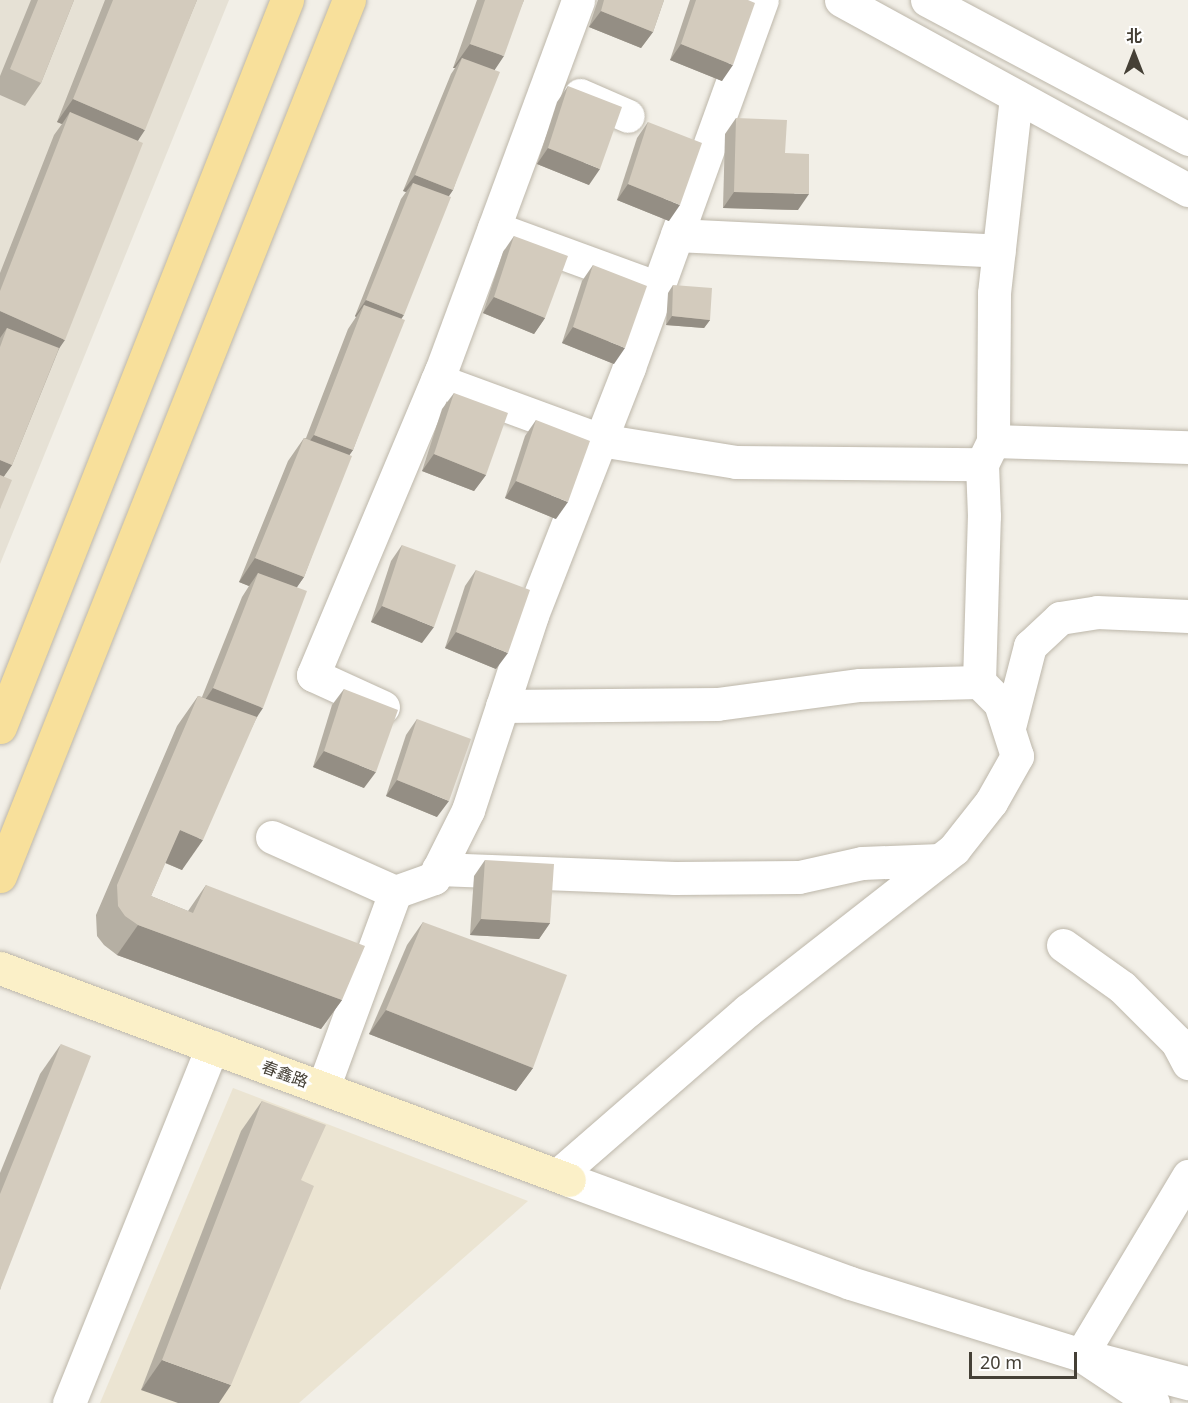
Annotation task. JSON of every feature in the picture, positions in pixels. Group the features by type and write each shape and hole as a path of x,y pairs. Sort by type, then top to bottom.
{"main road":[{"path":"0,727 287,0"},
{"path":"0,876 350,0"},
{"name":"春鑫路","path":"0,968 564,1178"}],"street":[{"path":"383,707 313,675 437,380 578,0"},
{"path":"272,837 395,892 434,878 468,810 532,615 658,288 762,0"},
{"path":"841,0 1188,190"},
{"path":"927,0 1188,139"},
{"path":"548,81 628,116"},
{"path":"1016,96 994,293 979,682 1000,704 1017,756 991,802 954,849 748,1010 564,1178 850,1283 1081,1355 1188,1383"},
{"path":"494,228 658,288"},
{"path":"677,235 999,251"},
{"path":"437,380 600,441 736,462 1188,447"},
{"path":"1009,727 1030,646 1060,618 1097,612 1188,616"},
{"path":"502,706 717,704 860,686 979,682"},
{"path":"438,869 675,878 799,877 862,863 940,860"},
{"path":"323,1088 395,892"},
{"path":"1063,945 1122,987 1177,1042 1188,1064"},
{"path":"69,1403 212,1047"},
{"path":"1081,1355 1188,1176"},
{"path":"1081,1355 1153,1403"}],"shaded area":[{"path":"0,0 229,0 0,564"},
{"path":"233,1088 528,1201 299,1403 100,1403"}],"building":[{"path":"38,0 74,0 41,83 10,69"},
{"path":"113,0 197,0 145,130 73,99"},
{"path":"485,0 524,0 504,56 470,44"},
{"path":"604,0 664,0 653,32 601,11"},
{"path":"696,0 748,0 755,3 733,65 681,44"},
{"path":"462,58 500,72 453,190 415,175"},
{"path":"568,86 622,107 600,169 548,148"},
{"path":"70,112 143,143 65,340 0,311 0,291"},
{"path":"736,118 787,120 785,153 809,154 809,194 734,192"},
{"path":"648,122 702,143 680,205 628,184"},
{"path":"413,183 451,197 404,315 366,300"},
{"path":"514,236 568,256 545,318 494,297"},
{"path":"593,265 647,286 625,348 573,327"},
{"path":"673,285 712,288 710,320 672,316"},
{"path":"364,305 405,320 353,450 314,435"},
{"path":"7,328 59,348 12,465 0,460 0,347"},
{"path":"454,393 508,413 486,475 434,454"},
{"path":"536,420 590,441 568,502 516,481"},
{"path":"304,438 352,456 304,577 255,558"},
{"path":"0,475 12,480 0,509"},
{"path":"402,545 456,565 434,627 382,606"},
{"path":"476,570 530,590 508,653 456,632"},
{"path":"258,573 307,591 263,708 213,688"},
{"path":"344,689 398,710 376,772 324,751"},
{"path":"198,696 257,717 203,840 180,830 151,896 193,913 206,885 365,946 342,1000 138,925 125,916 118,906 117,885"},
{"path":"417,719 471,739 449,801 397,780"},
{"path":"485,860 554,864 550,923 481,919"},
{"path":"423,922 567,975 533,1068 386,1010"},
{"path":"61,1044 91,1056 0,1290 0,1194"},
{"path":"262,1101 326,1125 301,1180 314,1186 231,1385 162,1360"}]}
